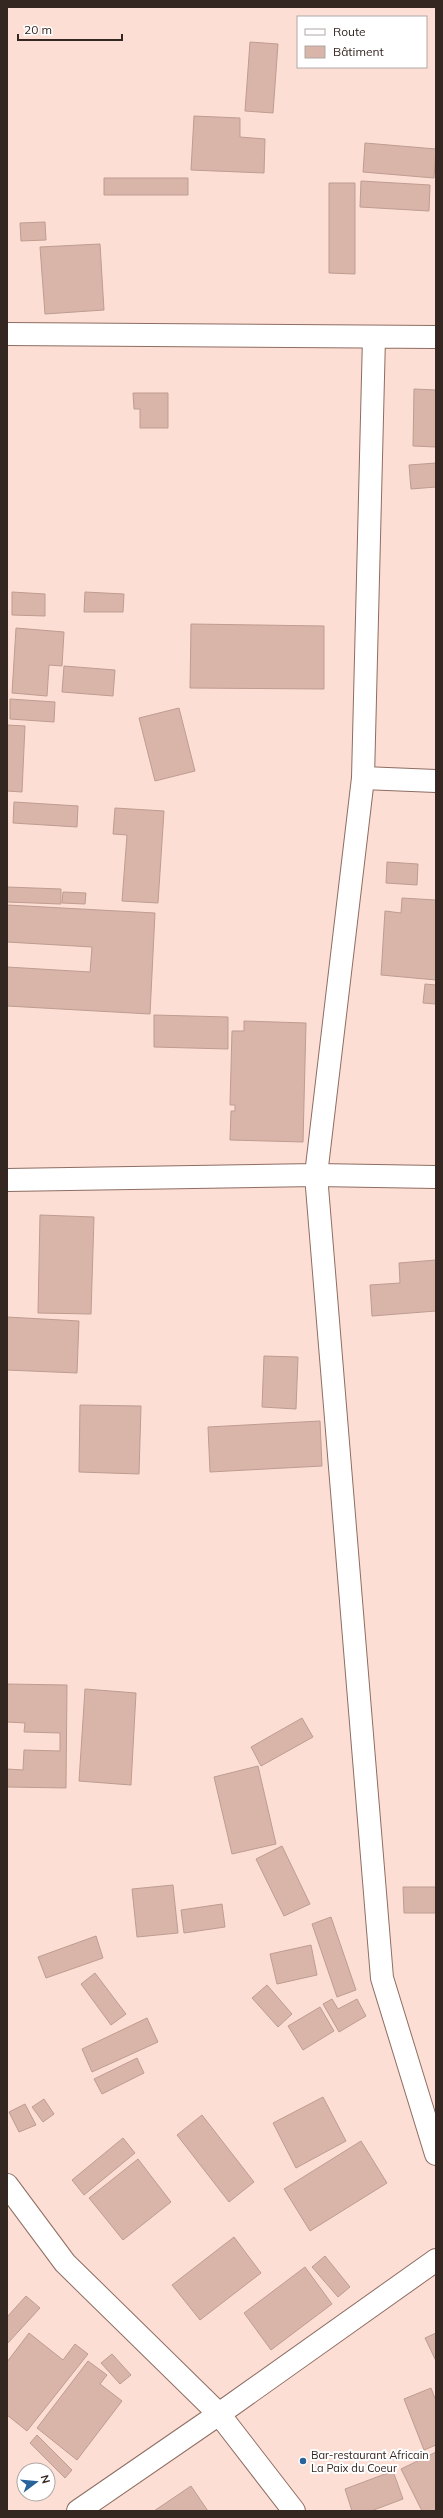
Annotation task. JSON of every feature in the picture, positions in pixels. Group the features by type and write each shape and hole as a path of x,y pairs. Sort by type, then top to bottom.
{"street":[{"path":"7,334 436,337"},
{"path":"374,337 363,778 316,1175 382,1978 436,2154"},
{"path":"363,778 436,781"},
{"path":"7,1180 316,1175 436,1177"},
{"path":"7,2185 65,2263 219,2414 294,2511"},
{"path":"78,2511 219,2414 436,2260"}],"building":[{"path":"250,42 278,44 273,113 245,111"},
{"path":"194,116 240,118 240,137 265,139 264,173 191,170"},
{"path":"365,143 436,149 434,178 363,172"},
{"path":"104,178 188,178 188,195 104,195"},
{"path":"361,181 430,185 429,211 360,207"},
{"path":"329,183 355,183 355,274 329,273"},
{"path":"45,222 46,240 21,241 20,223"},
{"path":"100,244 104,310 45,314 40,247"},
{"path":"414,389 436,390 436,447 413,446"},
{"path":"133,393 168,393 168,428 140,428 140,409 134,409"},
{"path":"436,463 436,487 411,489 409,465"},
{"path":"12,592 45,594 45,616 12,615"},
{"path":"85,592 124,594 123,612 84,612"},
{"path":"191,624 324,626 324,689 190,688"},
{"path":"16,628 64,632 62,666 49,665 47,696 12,693"},
{"path":"64,666 115,670 113,696 62,692"},
{"path":"10,699 55,702 54,722 10,719"},
{"path":"179,708 195,771 155,781 139,718"},
{"path":"7,725 25,726 22,792 7,791"},
{"path":"14,802 78,806 77,827 13,823"},
{"path":"115,808 164,811 158,903 122,901 127,835 113,834"},
{"path":"387,862 418,864 417,885 386,883"},
{"path":"7,887 61,889 61,904 7,902"},
{"path":"63,892 86,893 85,904 62,903"},
{"path":"402,898 436,900 436,980 381,975 385,911 401,913"},
{"path":"7,905 155,913 150,1014 7,1006 7,967 90,972 92,947 7,942"},
{"path":"425,984 436,985 436,1004 423,1003"},
{"path":"154,1015 228,1017 228,1049 154,1047"},
{"path":"244,1021 306,1023 303,1142 230,1140 231,1111 235,1111 235,1105 230,1105 232,1031 244,1031"},
{"path":"40,1215 94,1217 91,1314 38,1313"},
{"path":"436,1260 436,1311 372,1316 370,1285 400,1283 399,1263"},
{"path":"7,1317 79,1321 77,1373 7,1370"},
{"path":"264,1356 298,1357 296,1409 262,1407"},
{"path":"80,1405 141,1406 139,1474 79,1472"},
{"path":"320,1421 322,1466 210,1472 208,1427"},
{"path":"7,1684 67,1685 66,1788 7,1787 7,1769 23,1770 24,1750 60,1751 60,1733 24,1732 25,1723 7,1722"},
{"path":"85,1689 136,1693 131,1785 79,1781"},
{"path":"302,1718 313,1737 261,1766 251,1747"},
{"path":"258,1766 276,1844 232,1854 214,1777"},
{"path":"282,1846 310,1904 284,1916 256,1859"},
{"path":"173,1885 178,1933 137,1937 132,1889"},
{"path":"403,1887 436,1887 436,1913 404,1913"},
{"path":"222,1904 225,1927 184,1933 181,1910"},
{"path":"331,1917 356,1990 337,1997 312,1924"},
{"path":"96,1936 103,1958 46,1978 38,1957"},
{"path":"311,1945 317,1975 277,1984 270,1954"},
{"path":"95,1973 126,2014 111,2025 81,1984"},
{"path":"267,1985 292,2014 278,2027 252,1998"},
{"path":"332,1999 338,2009 357,1999 366,2016 339,2032 323,2004"},
{"path":"320,2007 334,2031 303,2050 288,2026"},
{"path":"147,2018 158,2042 92,2072 82,2049"},
{"path":"137,2058 144,2073 102,2094 94,2079"},
{"path":"323,2097 346,2141 296,2168 273,2123"},
{"path":"44,2099 54,2114 43,2122 32,2107"},
{"path":"25,2104 36,2125 19,2132 9,2112"},
{"path":"202,2115 254,2182 229,2202 177,2135"},
{"path":"123,2138 135,2153 84,2195 72,2180"},
{"path":"361,2141 387,2183 310,2231 284,2189"},
{"path":"138,2159 171,2202 123,2240 89,2198"},
{"path":"234,2237 261,2273 200,2320 172,2285"},
{"path":"325,2256 350,2287 338,2297 312,2267"},
{"path":"305,2267 332,2304 271,2350 244,2313"},
{"path":"26,2296 40,2308 7,2344 7,2317"},
{"path":"29,2333 63,2360 75,2344 88,2354 27,2431 7,2415 7,2362"},
{"path":"436,2333 436,2361 425,2338"},
{"path":"112,2354 131,2375 120,2384 101,2363"},
{"path":"88,2361 107,2375 100,2384 122,2401 77,2460 37,2428"},
{"path":"431,2388 436,2401 436,2445 424,2450 404,2399"},
{"path":"37,2435 72,2470 65,2478 56,2469 56,2462 49,2462 30,2443"},
{"path":"436,2452 436,2511 422,2511 401,2469"},
{"path":"393,2471 403,2499 371,2511 352,2511 345,2489"},
{"path":"191,2486 208,2511 154,2511"}],"place":[{"name":"Bar-restaurant Africain La Paix du Coeur","path":"303,2461"}]}
